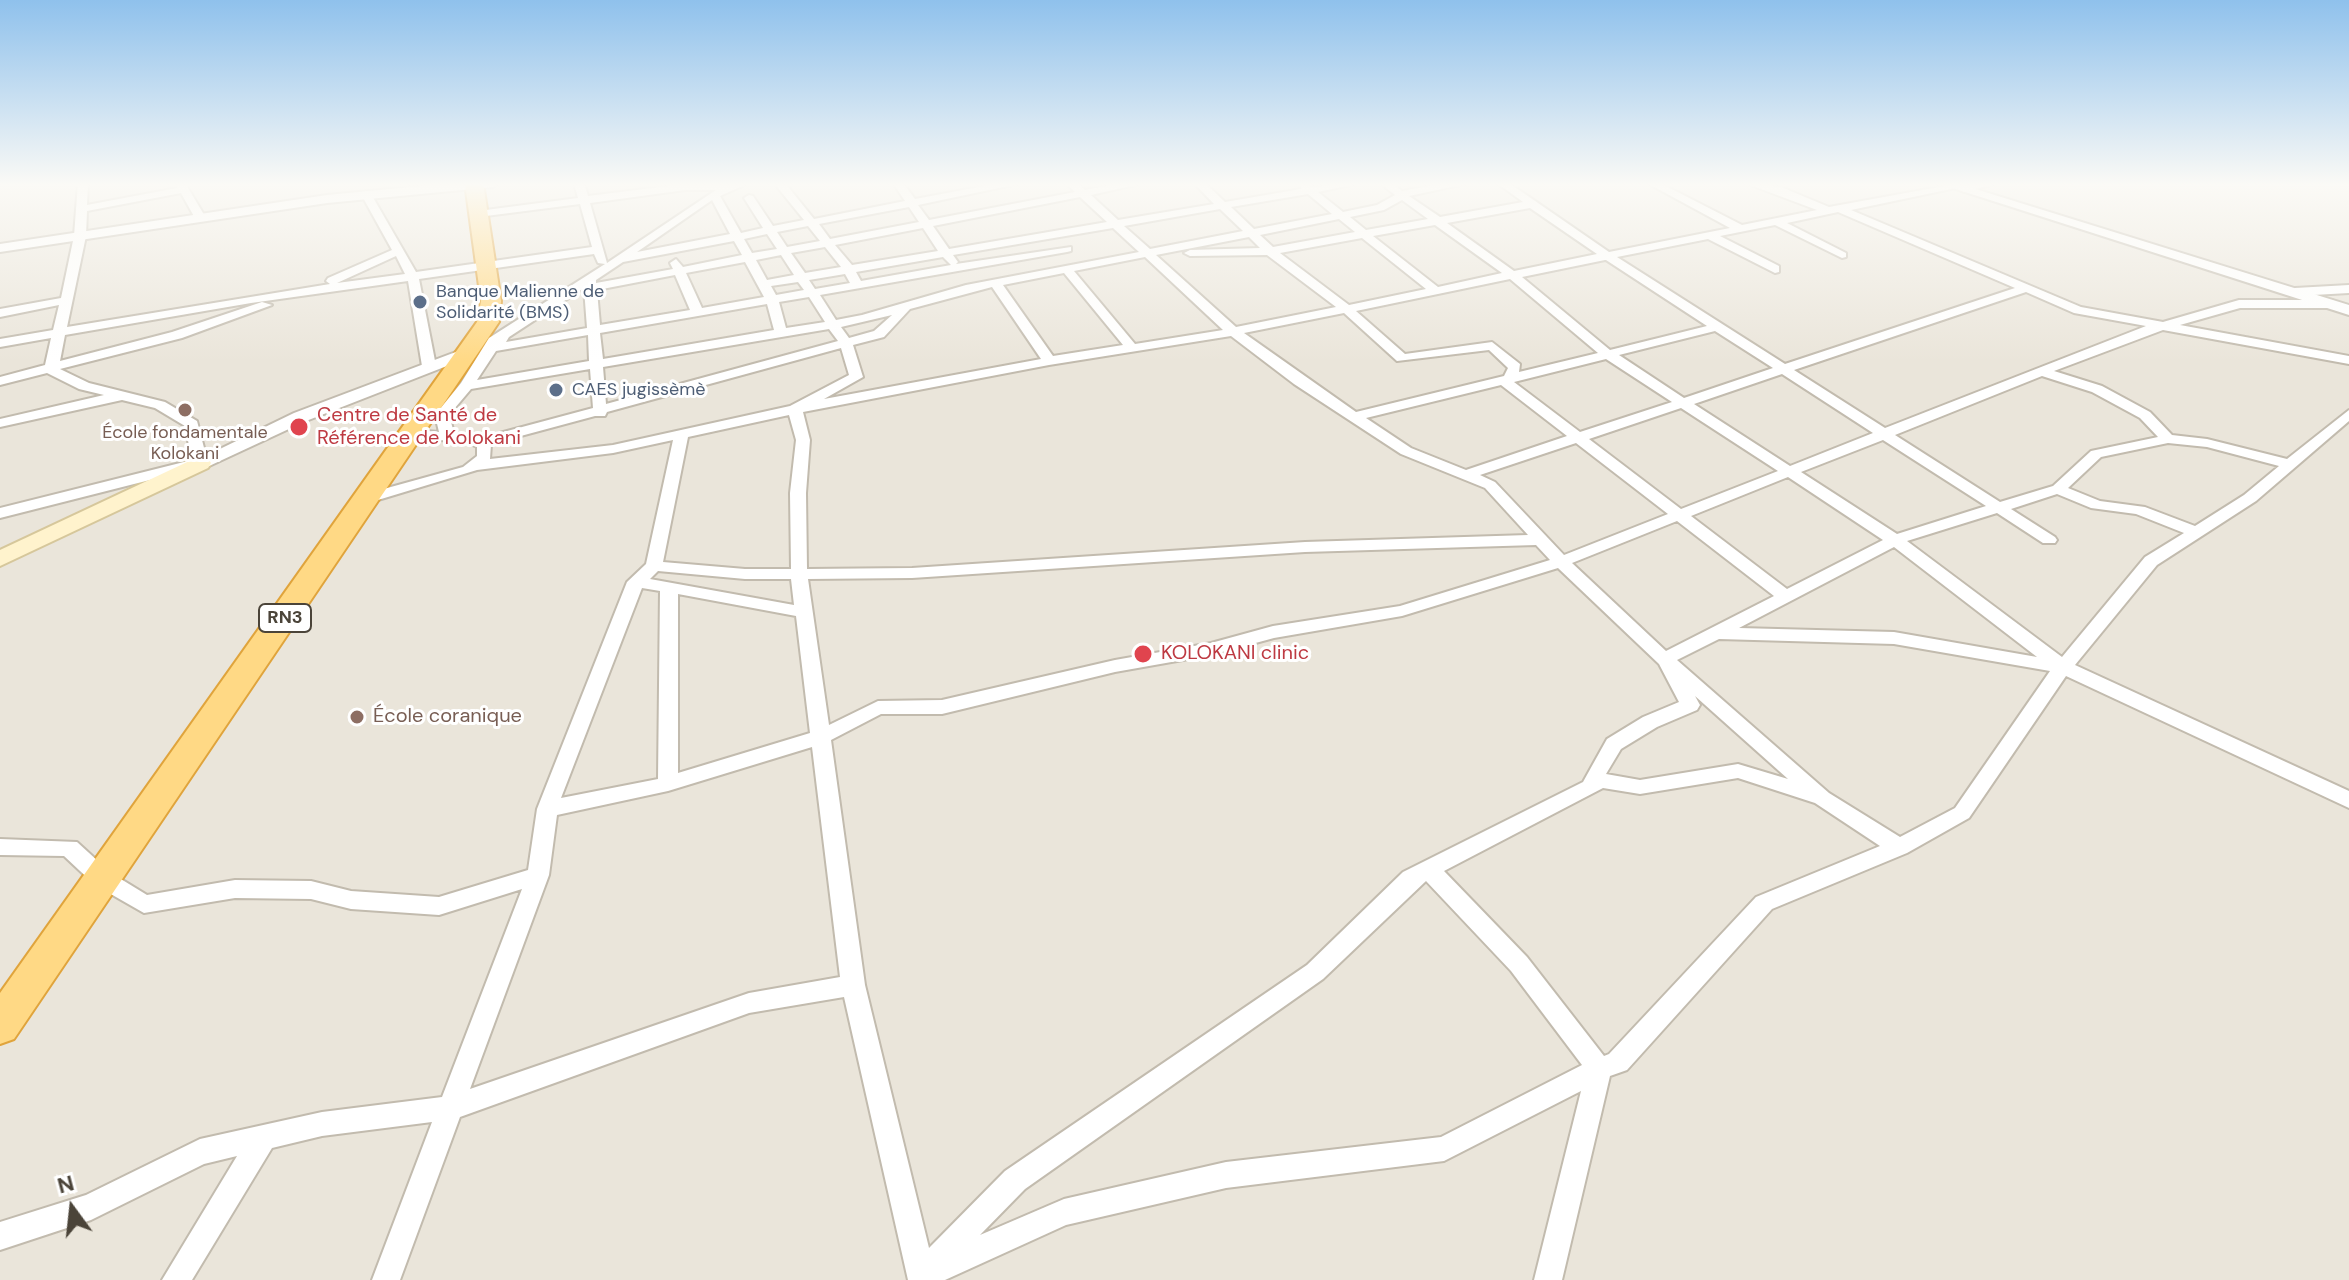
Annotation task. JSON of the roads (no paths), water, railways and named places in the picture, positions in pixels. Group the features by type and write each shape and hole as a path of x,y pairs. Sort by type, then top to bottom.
{"highway":[{"name":"RN3","path":"0,1026 413,434 480,350 491,301 485,243"}],"main road":[{"path":"0,559 200,463"}],"street":[{"path":"0,248 35,243"},
{"path":"51,370 79,243"},
{"path":"393,243 413,277 429,366"},
{"path":"597,243 604,270"},
{"path":"448,436 442,415 466,386 480,350 590,284 604,270 644,243"},
{"path":"620,259 707,243"},
{"path":"740,243 772,300 781,333"},
{"path":"777,243 846,344 856,377 795,409"},
{"path":"590,284 678,272 835,243"},
{"path":"886,243 897,261"},
{"path":"940,243 966,289"},
{"path":"763,284 1006,243"},
{"path":"1059,243 1088,267"},
{"path":"1135,243 1232,331 1354,417 1406,451 1490,485 1561,562 1822,798 1899,847"},
{"path":"466,386 832,324 966,289 1198,243"},
{"path":"1262,243 1348,310 1402,358 1492,346 1515,367 1507,383 1786,597"},
{"path":"1147,254 1270,251 1313,243"},
{"path":"1376,243 1437,292"},
{"path":"1467,243 1515,277 1606,353 1895,540 2063,667 2349,800"},
{"path":"1588,243 2049,540"},
{"path":"368,498 473,466 613,449 795,409 1049,361 1348,310 1685,243"},
{"path":"1724,243 1775,269"},
{"path":"1818,243 1842,255"},
{"path":"1912,243 2078,310 2349,360"},
{"path":"2136,243 2340,307"},
{"path":"828,244 849,269 857,285"},
{"path":"674,249 678,272 698,313"},
{"path":"0,513 200,463 300,417 429,366 480,350 1067,249"},
{"path":"0,343 306,291 487,269 599,250"},
{"path":"0,381 177,335 306,291 398,251"},
{"path":"1067,270 1132,348"},
{"path":"590,284 600,413"},
{"path":"996,284 1049,361"},
{"path":"1466,475 2024,289"},
{"path":"2295,292 2349,289"},
{"path":"0,313 67,300"},
{"path":"547,809 668,784 821,737 878,708 942,707 1115,666 1211,649 1273,632 1402,611 1561,562 2141,332 2202,312 2239,304 2340,307"},
{"path":"479,443 600,413 879,334 908,306"},
{"path":"1354,417 1717,327"},
{"path":"480,350 503,337"},
{"path":"51,370 84,386 160,405 192,424 200,463"},
{"path":"2042,372 2097,389 2145,415 2168,439"},
{"path":"0,423 123,396"},
{"path":"795,409 803,440 798,493 802,612 853,985 919,1278"},
{"path":"919,1278 1064,1212 1226,1175 1444,1149 1618,1062 1764,903 1899,847 1962,813 2063,667 2151,561 2250,498 2349,414"},
{"path":"386,1280 538,875 547,809 636,582 654,566 682,432"},
{"path":"413,434 448,436 484,445 484,457 473,466"},
{"path":"1665,659 1895,540 2058,489 2096,454 2168,439 2207,443 2291,464"},
{"path":"2058,489 2097,505 2139,510 2196,532"},
{"path":"0,552 52,534"},
{"path":"654,566 745,574 912,573 1289,548 1540,540"},
{"path":"636,582 802,612"},
{"path":"668,784 669,587"},
{"path":"1714,633 1894,638 2063,667"},
{"path":"919,1278 1015,1180 1315,972 1411,878 1594,786 1593,779 1614,744 1650,722 1690,705 1665,659"},
{"path":"1593,779 1640,787 1738,771 1822,798"},
{"path":"0,847 69,848 103,879 144,904 235,889 311,890 351,900 439,906 538,875"},
{"path":"1428,869 1519,964 1599,1069"},
{"path":"0,1236 91,1207 200,1152 322,1124 451,1108 749,1003 853,985"},
{"path":"1548,1280 1599,1069"},
{"path":"176,1280 263,1138"}],"place":[{"name":"Banque Malienne de Solidarité (BMS)","path":"420,302"},
{"name":"CAES jugissèmè","path":"556,390"},
{"name":"École fondamentale Kolokani","path":"185,410"},
{"name":"Centre de Santé de Référence de Kolokani","path":"299,427"},
{"name":"KOLOKANI clinic","path":"1143,654"},
{"name":"École coranique","path":"357,717"}]}
